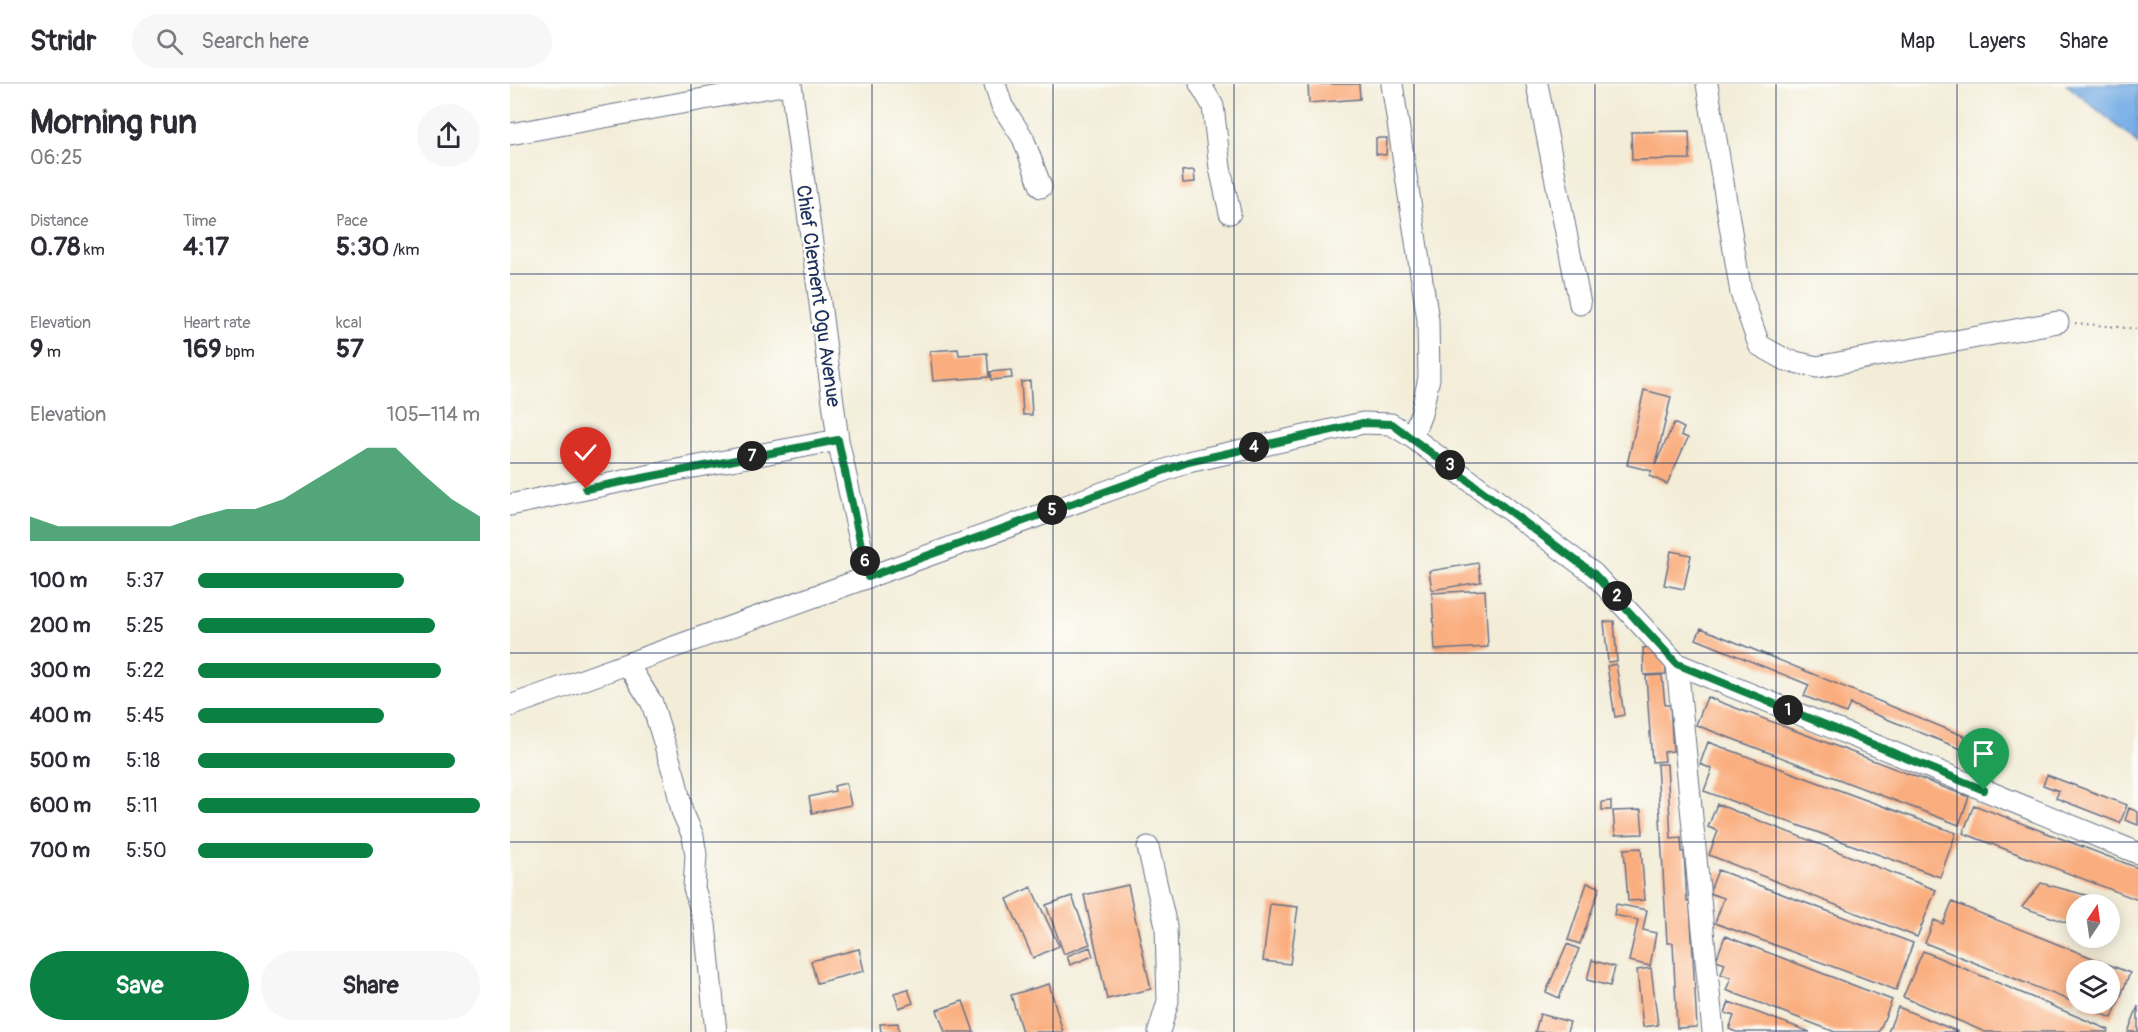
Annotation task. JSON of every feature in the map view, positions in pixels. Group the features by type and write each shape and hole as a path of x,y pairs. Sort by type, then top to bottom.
{"street":[{"path":"510,134 789,84"},
{"name":"Chief Clement Ogu Avenue","path":"789,84 838,440 868,577"},
{"path":"995,84 1002,106 1023,138 1041,187"},
{"path":"1200,84 1213,106 1220,168 1230,213"},
{"path":"1392,84 1428,320 1429,378 1412,436"},
{"path":"1538,84 1580,304"},
{"path":"1707,84 1741,293 1759,345 1786,360 1817,367 2058,322"},
{"path":"510,706 1188,462 1363,423 1392,424 1412,436 1594,574 1677,664 2138,853"},
{"path":"510,505 838,440"},
{"path":"1677,664 1713,1032"},
{"path":"628,665 652,703 682,811 693,836 696,855 694,888 705,924 716,1032"},
{"path":"1148,847 1166,927 1168,1001 1159,1032"}],"path":[{"path":"2058,322 2138,328"}],"water":[{"path":"2066,84 2138,84 2138,145 2132,138"}],"building":[{"path":"1308,84 1359,84 1360,99 1309,103"},
{"path":"1689,131 1690,159 1632,160 1631,132"},
{"path":"1376,138 1387,138 1386,155 1376,154"},
{"path":"1194,170 1195,182 1183,183 1182,171"},
{"path":"958,349 959,355 987,353 989,377 933,381 930,351"},
{"path":"1011,370 1012,378 991,380 990,372"},
{"path":"1030,381 1032,415 1023,415 1021,382"},
{"path":"1644,390 1671,397 1655,465 1674,423 1684,428 1681,435 1688,438 1667,484 1649,476 1652,471 1627,465"},
{"path":"1671,551 1691,555 1684,589 1664,585"},
{"path":"1478,563 1481,582 1432,590 1429,571"},
{"path":"1485,590 1488,647 1435,650 1432,593"},
{"path":"1614,621 1617,661 1608,662 1604,622"},
{"path":"1701,628 1966,737 1961,749 1850,704 1846,713 1804,696 1809,685 1696,639"},
{"path":"1665,646 1666,674 1644,675 1643,648"},
{"path":"1616,664 1624,715 1615,717 1607,666"},
{"path":"1662,675 1665,705 1670,705 1673,751 1664,752 1665,761 1652,762 1646,676"},
{"path":"1707,697 1969,797 1959,825 1696,725"},
{"path":"1708,742 1956,833 1940,877 1704,791 1712,769 1700,764"},
{"path":"1657,764 1667,764 1671,839 1681,838 1682,852 1684,852 1687,902 1690,902 1697,1027 1677,1028 1673,943 1667,943"},
{"path":"2047,775 2127,805 2120,823 2056,798 2059,791 2043,785"},
{"path":"846,783 851,805 812,813 809,797 835,791 834,786"},
{"path":"1611,801 1611,810 1602,810 1602,802"},
{"path":"1717,804 1936,890 1917,937 1709,855 1718,831 1708,827"},
{"path":"1974,805 2138,868 2138,900 1963,833"},
{"path":"2129,808 2138,812 2138,825 2125,820"},
{"path":"1641,810 1643,834 1615,835 1613,811"},
{"path":"1641,848 1645,900 1628,901 1624,849"},
{"path":"1718,870 1913,943 1896,990 1715,923 1724,898 1709,893"},
{"path":"1587,883 1600,887 1580,944 1568,940"},
{"path":"2041,883 2082,894 2066,894 2066,922 2022,907"},
{"path":"1128,885 1151,989 1107,999 1084,895"},
{"path":"1031,887 1059,946 1033,958 1007,899"},
{"path":"1072,896 1090,944 1064,954 1046,905"},
{"path":"1952,902 2097,960 2066,960 2066,999 1925,943 1934,920 1943,924"},
{"path":"1270,904 1298,907 1290,964 1263,961"},
{"path":"1616,904 1647,910 1643,930 1656,933 1650,966 1629,961 1638,920 1614,915"},
{"path":"1725,936 1892,1000 1879,1032 1835,1032 1726,990 1731,978 1721,974 1725,963 1716,960"},
{"path":"1567,944 1579,949 1559,998 1546,992"},
{"path":"1090,947 1093,956 1070,965 1067,956"},
{"path":"859,949 864,971 817,983 811,961"},
{"path":"1923,951 2066,1012 2066,1014 2071,1014 2109,1030 2108,1032 1985,1032 1903,997"},
{"path":"1592,960 1615,967 1610,986 1587,980"},
{"path":"1651,968 1658,1025 1643,1027 1637,970"},
{"path":"2120,969 2130,973 2120,998"},
{"path":"1049,984 1063,1032 1022,1032 1011,995"},
{"path":"908,989 913,1003 899,1008 894,993"},
{"path":"963,1001 974,1032 945,1032 937,1010"},
{"path":"1729,1002 1810,1032 1736,1032 1729,1029 1734,1016 1725,1013"},
{"path":"2138,1006 2138,1032 2128,1032"},
{"path":"1898,1007 1959,1032 1888,1032"},
{"path":"1540,1014 1570,1022 1567,1032 1535,1032"},
{"path":"2102,1014 2114,1014 2112,1018"},
{"path":"898,1023 899,1032 881,1032 880,1024"}],"route":[{"path":"586,489 838,440 868,577 1188,462 1363,423 1392,424 1412,436 1594,574 1623,602 1677,664 1984,790"}]}
